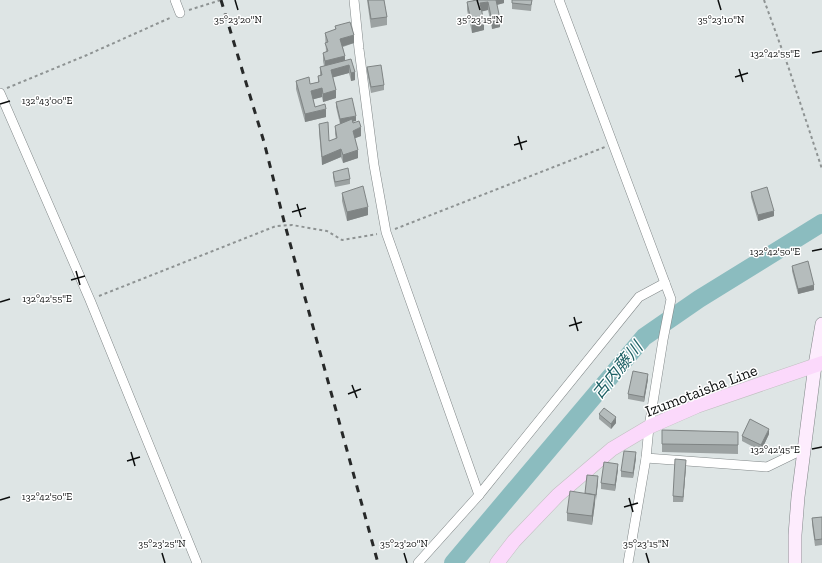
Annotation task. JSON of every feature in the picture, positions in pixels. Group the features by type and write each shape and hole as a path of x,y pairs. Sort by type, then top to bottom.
{"main road":[{"path":"795,563 795,535 798,497 804,449 819,364 822,324"},
{"name":"Izumotaisha Line","path":"497,563 514,540 558,495 612,450 649,428 697,406 819,364"}],"street":[{"path":"175,0 180,13"},
{"path":"354,0 374,165 386,232 479,495"},
{"path":"560,0 671,299 663,340 649,428 646,458 628,563"},
{"path":"4,90 197,563"},
{"path":"418,563 479,495 639,297 665,283"},
{"path":"646,458 767,467 804,449"}],"path":[{"path":"4,90 87,55 180,13 221,0"},
{"path":"764,0 788,66 822,169"},
{"path":"90,300 276,226 292,225 328,231 342,240 386,232 613,144"}],"building":[{"path":"368,0 384,0 387,17 371,19"},
{"path":"477,0 496,0 500,19 492,21 488,2 480,3 484,22 472,25 467,2"},
{"path":"512,0 532,0 531,5 512,3"},
{"path":"350,22 354,35 340,39 345,56 325,61 323,53 328,51 325,43 328,42 325,33 336,29 335,26"},
{"path":"351,59 355,72 351,73 349,65 331,70 336,90 323,94 322,88 311,91 315,107 325,104 326,109 305,114 296,81 309,77 310,84 319,82 318,76 322,75 320,67"},
{"path":"381,65 384,85 371,87 367,67"},
{"path":"352,98 356,116 340,119 336,102"},
{"path":"352,119 353,123 359,121 361,127 353,131 358,150 343,155 341,149 322,157 319,124 328,122 329,141 337,138 335,126"},
{"path":"348,168 350,179 335,182 333,172"},
{"path":"363,186 368,207 347,212 342,193"},
{"path":"767,187 774,211 758,215 751,192"},
{"path":"808,261 814,285 798,289 792,266"},
{"path":"633,371 648,374 644,397 628,394"},
{"path":"604,408 616,417 611,424 599,414"},
{"path":"750,419 769,429 761,445 742,436"},
{"path":"662,430 738,432 738,445 662,444"},
{"path":"624,451 636,452 633,473 621,471"},
{"path":"675,459 686,460 683,497 673,496"},
{"path":"604,462 618,464 615,485 601,483"},
{"path":"587,475 598,476 596,495 585,493"},
{"path":"570,491 595,495 592,516 567,513"},
{"path":"822,517 822,539 815,540 812,518"}],"waterway":[{"name":"古内藤川","path":"453,563 644,337 699,299 822,223"}],"railway":[{"path":"221,0 264,142 285,225 378,563"}]}
